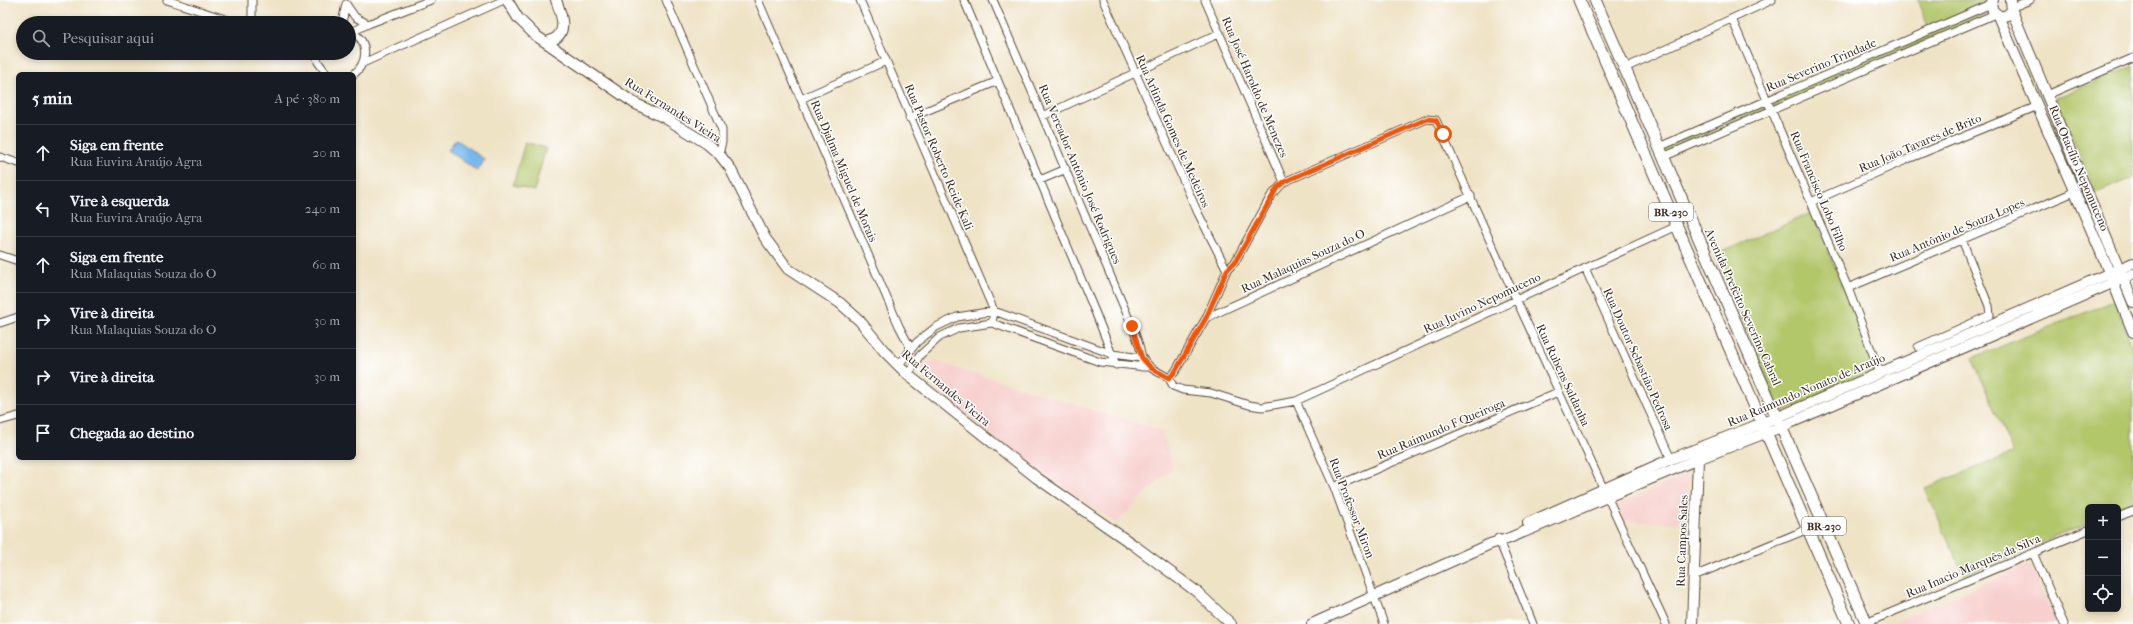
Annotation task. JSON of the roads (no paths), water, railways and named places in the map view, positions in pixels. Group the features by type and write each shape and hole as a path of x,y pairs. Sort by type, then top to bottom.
{"main road":[{"name":"BR-230","path":"1579,0 1849,624"},
{"name":"Avenida Prefeito Severino Cabral","path":"1595,0 1866,623"}],"street":[{"path":"167,0 216,16"},
{"path":"252,0 252,16"},
{"path":"356,30 431,0"},
{"path":"356,72 363,63 504,0"},
{"name":"Rua Fernandes Vieira","path":"508,0 518,18 534,35 547,42 634,103 665,118 706,143 719,154 730,168 765,238 785,265 792,273 844,307 860,321 898,366 908,375 1036,478 1135,546 1197,592 1231,624"},
{"path":"547,42 554,40 561,34 564,26 563,18 556,0"},
{"path":"666,0 722,130 722,142 719,154"},
{"name":"Rua Djalma Miguel de Morais","path":"758,0 899,326 912,349"},
{"name":"Rua Pastor Roberto Reide Kali","path":"860,0 909,118 994,311"},
{"path":"964,0 1116,365"},
{"name":"Rua Vereador Antônio José Rodrigues","path":"993,0 1132,326 1142,358"},
{"name":"Rua Arlinda Gomes de Medeiros","path":"1103,0 1198,213 1227,270"},
{"name":"Rua José Haroldo de Menezes","path":"1205,0 1284,182"},
{"path":"1625,68 1772,0"},
{"path":"1994,6 2004,16 2012,6 2030,0"},
{"path":"346,2 354,16"},
{"path":"343,16 346,2"},
{"name":"Rua Otacílio Nepomuceno","path":"1994,6 2074,192 2116,276 2133,302"},
{"name":"Rua Severino Trindade","path":"1661,152 1724,118 1994,6"},
{"name":"Rua Severino Trindade","path":"1661,152 1729,128 1772,110 1994,6"},
{"name":"Rua Otacílio Nepomuceno","path":"2012,6 2116,276 2133,332"},
{"path":"356,18 368,24"},
{"name":"Rua Francisco Lobo Filho","path":"1732,19 1848,288 1880,373"},
{"path":"1043,116 1220,33"},
{"path":"356,36 365,49 363,63"},
{"path":"2047,96 2133,58"},
{"path":"318,60 326,72"},
{"path":"801,99 886,61"},
{"path":"909,118 998,81"},
{"name":"Rua João Tavares de Brito","path":"1811,202 1908,159 2038,106"},
{"path":"1724,118 1729,128"},
{"name":"Rua Rubens Saldanha","path":"1284,182 1427,119 1436,120 1558,392 1666,624"},
{"path":"0,157 16,162"},
{"path":"1040,180 1066,170"},
{"path":"908,375 920,355 940,338 959,328 992,323 1100,362 1151,368 1169,378 1175,372 1206,318 1227,270 1235,262 1271,196 1284,182"},
{"name":"Rua Antônio de Souza Lopes","path":"1848,288 2074,192"},
{"name":"Rua Malaquias Souza do O","path":"1206,318 1471,196"},
{"name":"Rua Juvino Nepomuceno","path":"1169,378 1174,386 1183,390 1211,393 1249,405 1262,407 1296,401 1677,226"},
{"name":"Rua Antônio de Souza Lopes","path":"1918,346 1990,315 1991,311 1962,240"},
{"path":"0,255 16,261"},
{"name":"Rua Raimundo Nonato de Araújo","path":"1605,493 1698,459 1764,428 2116,276 2133,264"},
{"name":"Rua Doutor Sebastião Pedrosa","path":"1585,268 1671,459"},
{"name":"Rua Raimundo Nonato de Araújo","path":"1779,422 1880,373 2116,276 2133,274"},
{"path":"898,366 917,342 936,326 952,319 994,311 1112,354 1142,358 1151,368"},
{"path":"992,323 994,311"},
{"path":"972,315 974,325"},
{"path":"0,323 16,318"},
{"path":"1142,358 1142,366"},
{"name":"Rua Raimundo F Queiroga","path":"1334,487 1558,392"},
{"name":"Rua Professor Miron","path":"1296,401 1334,487 1384,624"},
{"path":"0,421 16,417"},
{"name":"Rua Raimundo Nonato de Araújo","path":"1312,624 1374,598 1496,541 1605,493 1671,459 1764,428"},
{"name":"Rua Campos Sales","path":"1692,624 1698,459"},
{"path":"2121,516 2133,511"},
{"path":"1694,576 1808,529"},
{"name":"Rua Inacio Marquês da Silva","path":"1866,623 2085,531"},
{"path":"1496,541 1532,624"},
{"path":"2033,553 2064,624"}],"water":[{"path":"456,139 485,160 477,171 448,150"}]}
